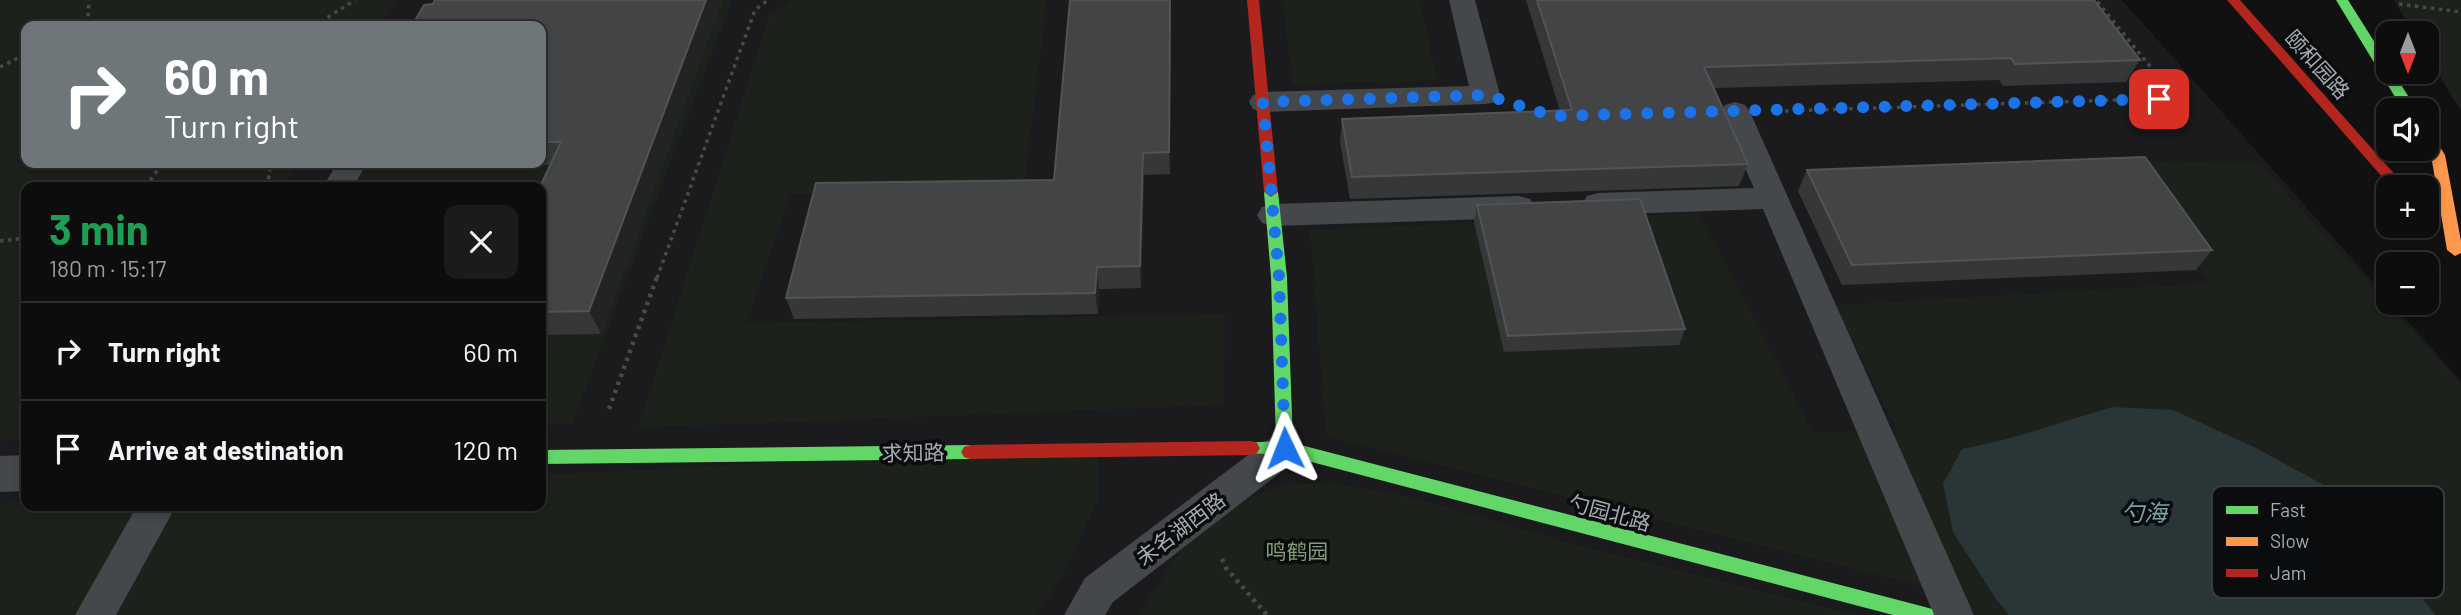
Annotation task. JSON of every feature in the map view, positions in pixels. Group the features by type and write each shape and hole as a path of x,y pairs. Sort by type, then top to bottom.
{"street":[{"path":"1253,0 1279,277 1285,448"},
{"name":"颐和园路","path":"2233,0 2388,175"},
{"path":"2342,0 2403,98"},
{"path":"2439,160 2458,253"},
{"path":"2439,232 2458,253"},
{"name":"求知路","path":"546,457 1285,448"},
{"name":"勺园北路","path":"1285,448 1925,615"},
{"path":"0,474 21,473"}],"lane":[{"path":"1263,102 1486,95 1462,0"},
{"path":"1735,112 1954,615"},
{"path":"1273,215 1774,198"},
{"name":"未名湖西路","path":"1084,615 1099,590 1285,448"},
{"path":"95,615 154,511"}],"path":[{"path":"84,21 88,18 89,0"},
{"path":"322,21 355,0"},
{"path":"590,455 627,365 683,202 755,10 768,0"},
{"path":"1735,112 2176,98 2096,0"},
{"path":"2387,3 2461,12"},
{"path":"0,67 21,56"},
{"path":"0,241 21,238"},
{"path":"1205,508 1226,568 1267,615"}],"shaded area":[{"path":"0,0 2122,0 2376,285 2376,315 2402,315 2461,381 2461,615 0,615"}],"green space":[{"path":"0,0 396,0 384,21 21,21 21,168 296,168 287,182 21,182 21,441 0,441"},
{"path":"458,0 732,0 572,424 546,426 546,182 356,182 364,168 546,168 546,21 525,21"},
{"path":"792,0 1047,0 1024,184 791,195 746,323 1225,314 1224,405 638,428 769,16"},
{"path":"1283,0 1420,0 1437,80 1292,85"},
{"path":"2394,0 2461,0 2461,111 2440,76 2440,21 2407,21"},
{"path":"2120,160 2260,164 2376,291 2376,315 2398,315 2461,384 2461,615 1977,615 1956,595 1326,436 1310,230 1699,213 1813,432 1899,434 1835,305 2211,283"},
{"path":"1097,445 1098,500 1063,575 1037,615 0,615 0,503 21,502 21,511 546,511 546,475"},
{"name":"鸣鹤园","path":"1285,484 1340,484 1420,499 1562,541 1856,615 1138,615 1189,538 1238,502"}],"water":[{"name":"勺海","path":"2113,407 2173,410 2256,448 2326,486 2212,486 2212,598 2422,598 2436,615 2009,615 1953,532 1943,484 1962,449"}],"building":[{"path":"435,0 706,0 589,311 546,312 546,182 542,182 561,142 546,142 546,21 415,21 424,5 433,4"},
{"path":"1070,0 1170,0 1169,152 1143,153 1140,266 1097,267 1095,293 786,298 816,183 1054,180"},
{"path":"1537,0 2094,0 2140,60 2015,64 2011,58 1704,67 1748,164 1352,177 1342,119 1572,110"},
{"path":"2145,157 2212,250 1852,265 1807,170"},
{"path":"1640,199 1685,329 1508,336 1477,205"}],"traffic: fast":[{"path":"2342,0 2403,98"},
{"path":"1271,192 1279,277 1285,448"},
{"path":"1251,448 1285,448 1925,615"},
{"path":"546,457 970,452"}],"traffic: slow":[{"path":"2439,161 2455,250"}],"traffic: jam":[{"path":"1253,0 1271,192"},
{"path":"2233,0 2388,175"},
{"path":"970,452 1251,448"}],"route":[{"path":"1285,448 1279,277 1263,102 1486,95 1553,116 2159,99"}]}
